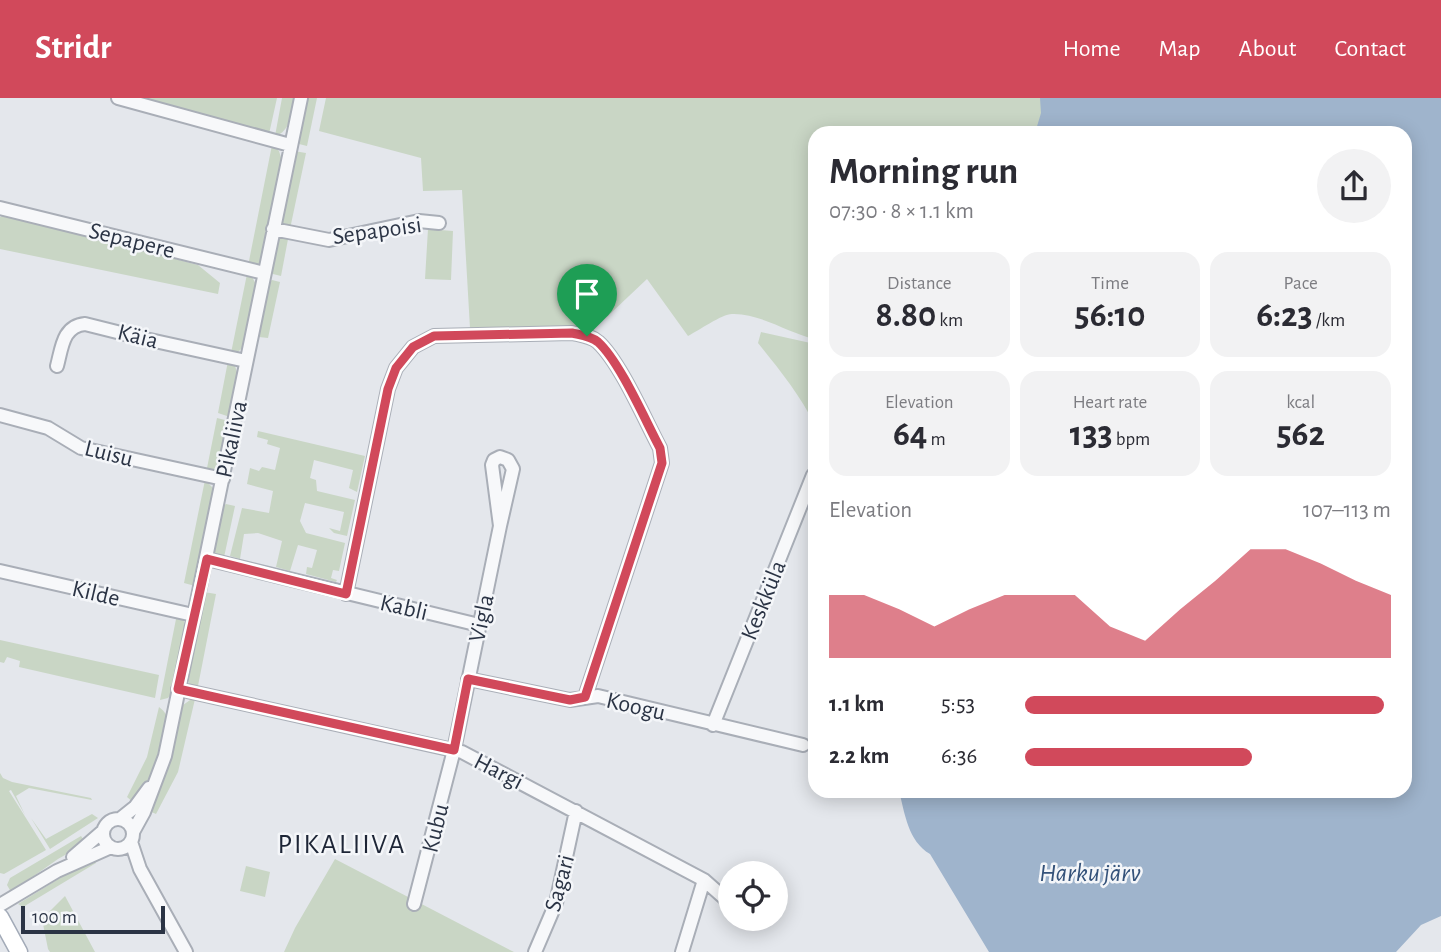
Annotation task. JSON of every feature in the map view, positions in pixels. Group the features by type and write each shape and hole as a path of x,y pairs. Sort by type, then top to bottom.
{"main road":[{"path":"0,917 19,952"}],"street":[{"path":"118,98 290,145"},
{"name":"Pikaliiva","path":"0,905 57,872 115,848 132,837 165,756 301,98"},
{"name":"Sepapere","path":"0,208 264,273"},
{"name":"Sepapoisi","path":"273,229 329,240 419,221 439,223"},
{"name":"Käia","path":"57,366 69,330 76,324 246,360"},
{"path":"346,594 388,389 396,368 413,347 434,336 572,333 587,336 597,341 613,361 660,448 662,463 585,697"},
{"name":"Luisu","path":"0,415 48,428 81,448 223,479"},
{"name":"Keskküla","path":"713,724 808,487"},
{"name":"Vigla","path":"454,750 500,526"},
{"name":"Kabli","path":"207,559 479,625"},
{"name":"Kilde","path":"0,571 193,615"},
{"name":"Koogu","path":"468,679 570,700 598,696 803,745"},
{"name":"Hargi","path":"178,689 454,750 576,811 716,889"},
{"name":"Kubu","path":"414,905 454,750"},
{"name":"Pikaliiva","path":"57,872 103,831 108,823 120,819 135,807 156,779"},
{"name":"Sagari","path":"534,952 556,903 576,811"},
{"path":"120,819 128,823 140,869 186,952"},
{"path":"103,831 105,840 140,869"},
{"path":"682,952 704,880"}],"green space":[{"path":"143,98 277,98 269,134"},
{"path":"282,98 294,98 287,126 275,136"},
{"path":"305,98 317,98 307,146 296,140"},
{"path":"326,98 1071,98 1068,126 808,126 808,337 763,320 732,314 688,336 647,279 593,330 470,328 462,190 423,191 421,158 319,131"},
{"path":"272,145 279,151 282,161 262,258 257,266 248,266"},
{"path":"294,151 306,153 290,229 280,223"},
{"path":"6,214 198,265 220,283 218,294 0,249 0,217"},
{"path":"428,229 453,231 451,280 425,279"},
{"path":"289,234 281,276 273,274 271,271 279,235"},
{"path":"247,274 251,275 257,286 244,346 238,352 231,353"},
{"path":"272,280 280,282 268,338 259,337 257,333 267,284"},
{"path":"761,332 808,342 808,412 781,372 758,343"},
{"path":"228,361 234,363 238,375 230,417 218,413"},
{"path":"217,418 229,421 220,463 212,473 206,473"},
{"path":"258,431 365,456 357,492 349,488 353,470 314,460 310,478 316,480 317,491 355,500 347,536 334,533 329,528 340,531 344,512 305,503 300,521 306,533 345,543 339,571 333,570 331,578 337,580 336,582 306,574 307,567 312,568 317,550 298,545 290,571 276,567 282,541 258,533 244,534 240,559 230,556 242,508 269,513 273,491 247,484 250,468 259,471 262,467 275,470 280,448 257,437"},
{"path":"205,480 213,488 214,495 195,586 184,583"},
{"path":"226,504 235,506 223,562 214,555 214,547 222,507"},
{"path":"204,592 216,594 197,691 189,684 188,678"},
{"path":"177,614 186,627 173,692 168,698 160,700"},
{"path":"0,640 159,675 155,698 19,667 20,661 7,657 4,663 0,662"},
{"path":"195,699 178,772 156,814 147,810 171,757 183,705"},
{"path":"159,707 168,720 165,740 134,803 127,797 147,757"},
{"path":"0,773 3,778 12,782 92,800 29,788 16,796 25,815 11,790 9,791 46,850 4,874 0,873"},
{"path":"92,814 98,818 50,849 31,818 46,839"},
{"path":"81,836 86,843 11,892 7,885 10,878"},
{"path":"94,857 96,863 23,907 18,904"},
{"path":"335,859 514,952 284,952"},
{"path":"246,866 270,872 265,897 240,891"},
{"path":"65,896 95,952 50,952 48,949 42,919"}],"water":[{"name":"Harku järv","path":"1040,98 1441,98 1441,916 1421,925 1396,952 989,952 930,854 917,842 908,826 901,798 1412,798 1412,126 1037,126 1041,113"}],"district":[{"name":"PIKALIIVA","path":"342,843"}],"route":[{"path":"572,333 587,336 597,341 613,361 660,448 662,463 585,697 570,700 468,679 454,750 178,689 207,559 346,594 388,389 396,368 413,347 434,336 572,333"}]}
